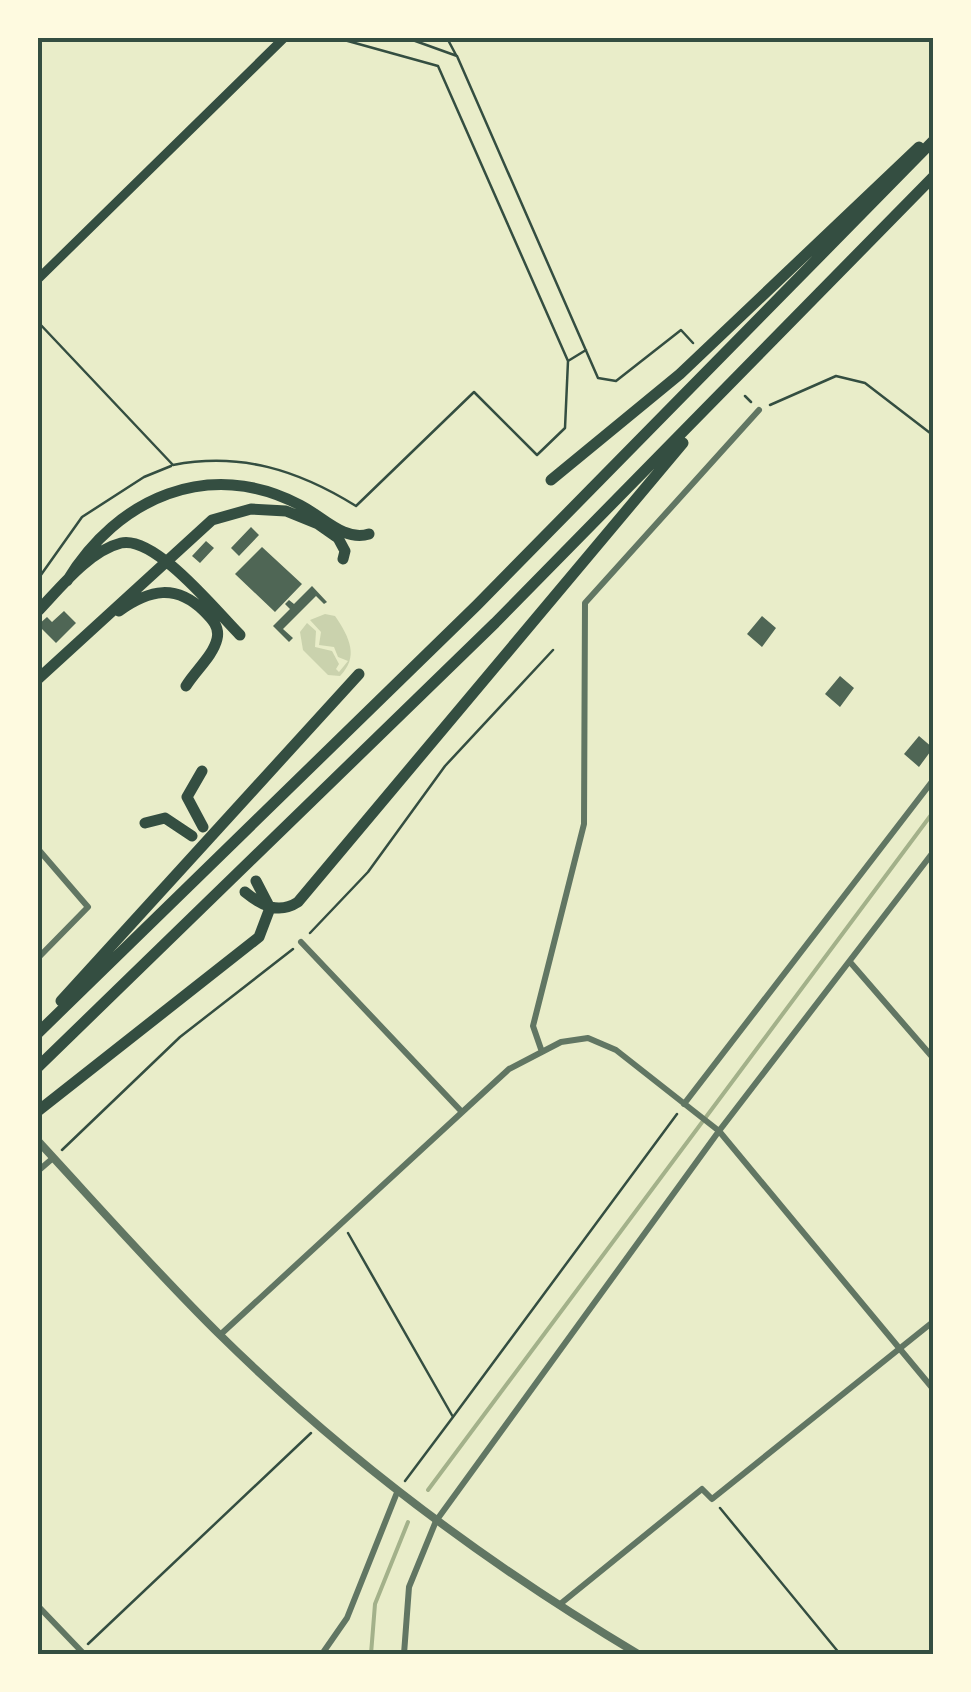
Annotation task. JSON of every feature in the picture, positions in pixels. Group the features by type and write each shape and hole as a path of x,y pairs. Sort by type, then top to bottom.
{"highway":[{"path":"552,480 680,374 900,162 934,138"},
{"path":"38,1030 477,605 934,138"},
{"path":"38,1067 290,824 934,176"},
{"path":"245,892 270,908 290,908 298,902 351,844 562,582 769,346"},
{"path":"38,611 67,580 84,552 120,517 168,492 219,485 274,494 349,535 369,534"},
{"path":"38,679 164,560 212,520 232,512 268,508 318,524 343,544 344,559"},
{"path":"67,580 121,543 145,546 240,635"},
{"path":"99,622 155,592 179,592 194,601 215,624 218,636 186,686"},
{"path":"38,1030 360,674"},
{"path":"145,823 164,818 198,831 187,797 202,772"},
{"path":"38,1111 259,937 270,908 256,881"}],"main road":[{"path":"38,279 284,38"}],"street":[{"path":"542,1052 534,1026 584,824 585,604 760,410"},
{"path":"684,1104 934,779"},
{"path":"38,849 88,907 38,958"},
{"path":"404,1654 409,1587 436,1521 719,1131 934,851"},
{"path":"301,942 462,1112"},
{"path":"850,962 934,1059"},
{"path":"220,1335 509,1069 560,1042 588,1038 616,1050 719,1131 934,1390"},
{"path":"38,1141 220,1335 320,1425 436,1521 558,1606 638,1654"},
{"path":"38,1171 53,1158"},
{"path":"558,1606 702,1489 712,1499 934,1321"},
{"path":"322,1654 348,1618 398,1490"},
{"path":"38,1606 82,1653"}],"path":[{"path":"38,579 82,517 144,477 172,466 213,459 262,464 313,481 356,506 474,392 537,455 565,428 568,361 438,66 337,38"},
{"path":"407,38 457,56"},
{"path":"447,38 598,378 616,381 682,330 694,343"},
{"path":"38,322 172,466"},
{"path":"568,361 586,350"},
{"path":"745,396 760,410 836,376 865,383 934,436"},
{"path":"53,1158 180,1038 301,942 368,872 445,766 553,650"},
{"path":"398,1490 684,1104"},
{"path":"342,1221 453,1417"},
{"path":"82,1653 320,1425"},
{"path":"712,1499 840,1654"}],"green space":[{"path":"325,614 335,616 350,647 349,662 340,676 328,675 303,650 300,632 307,623 316,631 315,647 332,651 339,672 348,661 338,657 334,647 319,645 321,632 310,620"}],"building":[{"path":"251,527 259,535 239,556 231,548"},
{"path":"206,541 214,548 200,563 192,556"},
{"path":"262,547 302,584 275,612 235,574"},
{"path":"312,586 327,602 324,604 316,596 283,629 293,638 289,642 273,626 290,609 285,604 289,600 294,604"},
{"path":"64,611 76,623 56,643 38,625 47,617 52,622"},
{"path":"762,616 776,628 762,647 747,634"},
{"path":"840,676 854,688 840,707 825,694"},
{"path":"919,736 933,748 919,767 904,754"}],"waterway":[{"path":"428,1490 934,811"},
{"path":"371,1654 375,1604 408,1522"}]}
